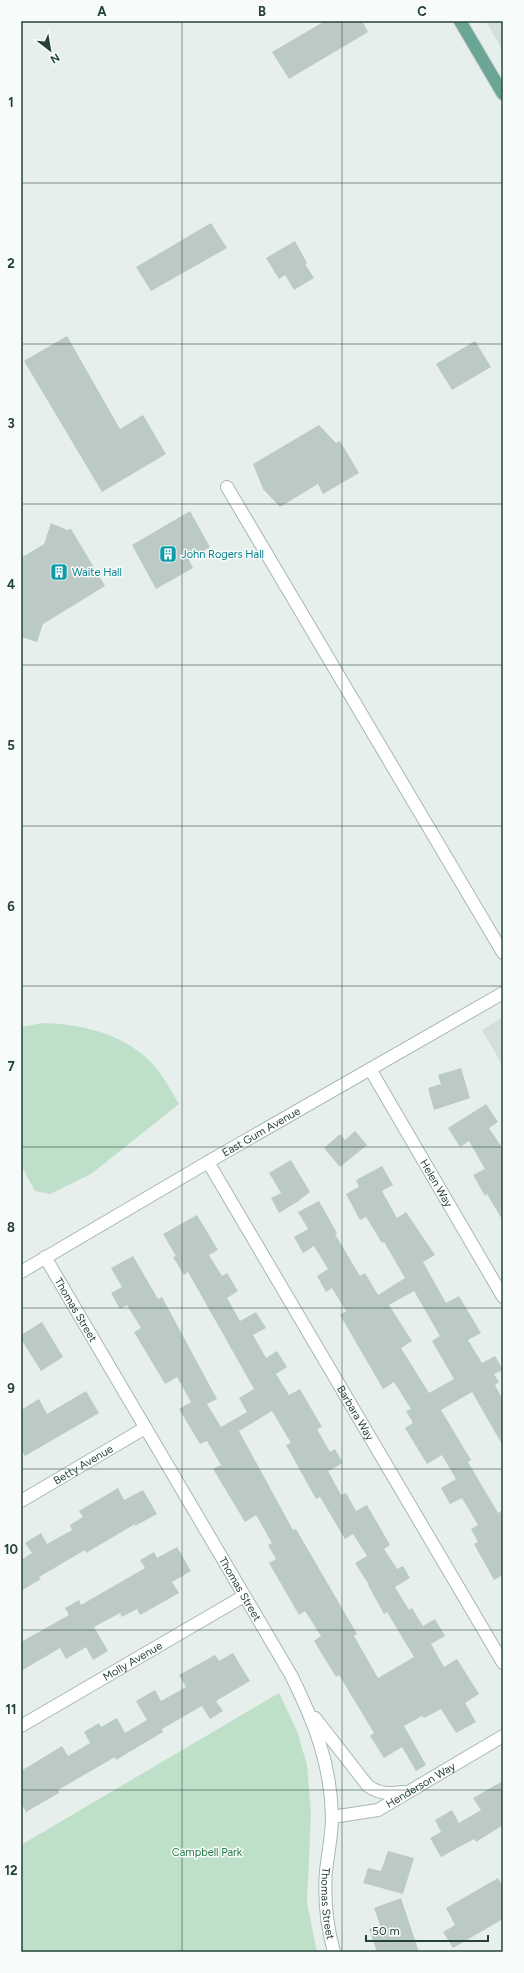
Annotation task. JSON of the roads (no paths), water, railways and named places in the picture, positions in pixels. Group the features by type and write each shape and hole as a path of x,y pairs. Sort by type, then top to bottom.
{"main road":[{"path":"460,21 503,94"}],"street":[{"path":"227,487 503,953"},
{"name":"East Gum Avenue","path":"21,1272 208,1162 503,993"},
{"name":"Helen Way","path":"370,1070 503,1297"},
{"name":"Barbara Way","path":"208,1162 503,1663"},
{"name":"Thomas Street","path":"45,1257 291,1675 307,1708 318,1735 329,1783 332,1817 326,1872 326,1898 328,1921 334,1952"},
{"name":"Betty Avenue","path":"21,1501 145,1428"},
{"name":"Molly Avenue","path":"21,1726 244,1596"},
{"path":"307,1708 368,1786 376,1792 389,1794 412,1790"},
{"name":"Henderson Way","path":"332,1817 378,1810 503,1736"}],"place":[{"name":"John Rogers Hall","path":"168,554"},
{"name":"Waite Hall","path":"59,572"}],"park label":[{"name":"Campbell Park","path":"207,1852"}]}
